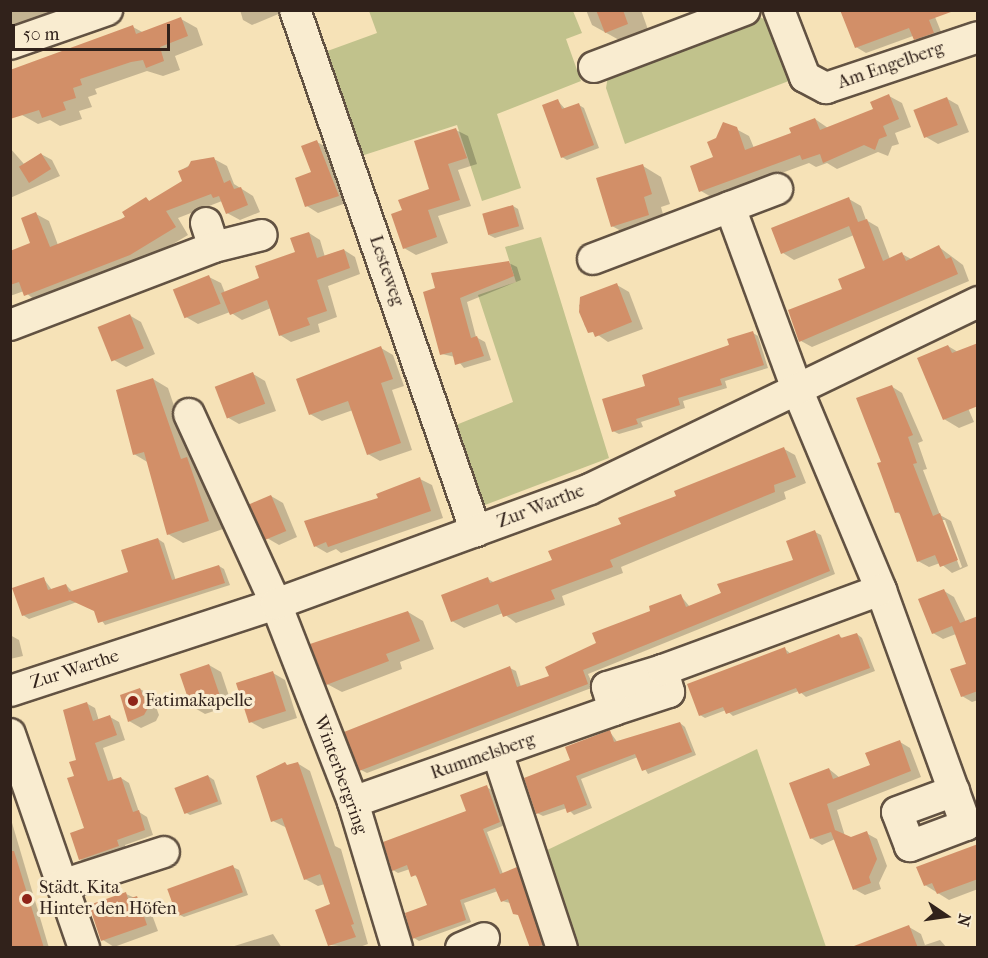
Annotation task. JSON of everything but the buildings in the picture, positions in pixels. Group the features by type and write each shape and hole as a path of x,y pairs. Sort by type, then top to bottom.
{"street":[{"path":"10,44 106,10"},
{"name":"Lesteweg","path":"295,10 476,532"},
{"path":"594,67 746,10"},
{"name":"Am Engelberg","path":"779,10 805,77 826,88 978,37"},
{"path":"593,259 777,189"},
{"path":"730,207 797,389 881,590 954,791"},
{"path":"10,325 210,235 262,235"},
{"name":"Zur Warthe","path":"10,691 276,604 590,489 978,302"},
{"path":"189,414 276,604"},
{"name":"Rummelsberg","path":"353,802 614,710 607,687 663,670 881,590"},
{"name":"Winterbergring","path":"276,604 353,802 397,948"},
{"path":"10,734 84,948"},
{"path":"497,752 562,948"},
{"path":"62,885 164,852"}],"green space":[{"path":"369,11 573,11 582,33 566,39 581,81 497,114 521,188 482,201 457,125 358,157 322,53 377,33"},
{"path":"754,15 772,22 794,79 625,144 606,88 608,76"},
{"path":"541,237 609,458 485,505 474,502 451,427 513,402 478,295 516,282 505,247"},
{"path":"757,749 826,947 570,947 539,854"}],"place":[{"name":"Fatimakapelle","path":"133,701"},
{"name":"Städt. Kita Hinter den Höfen","path":"27,899"}]}
